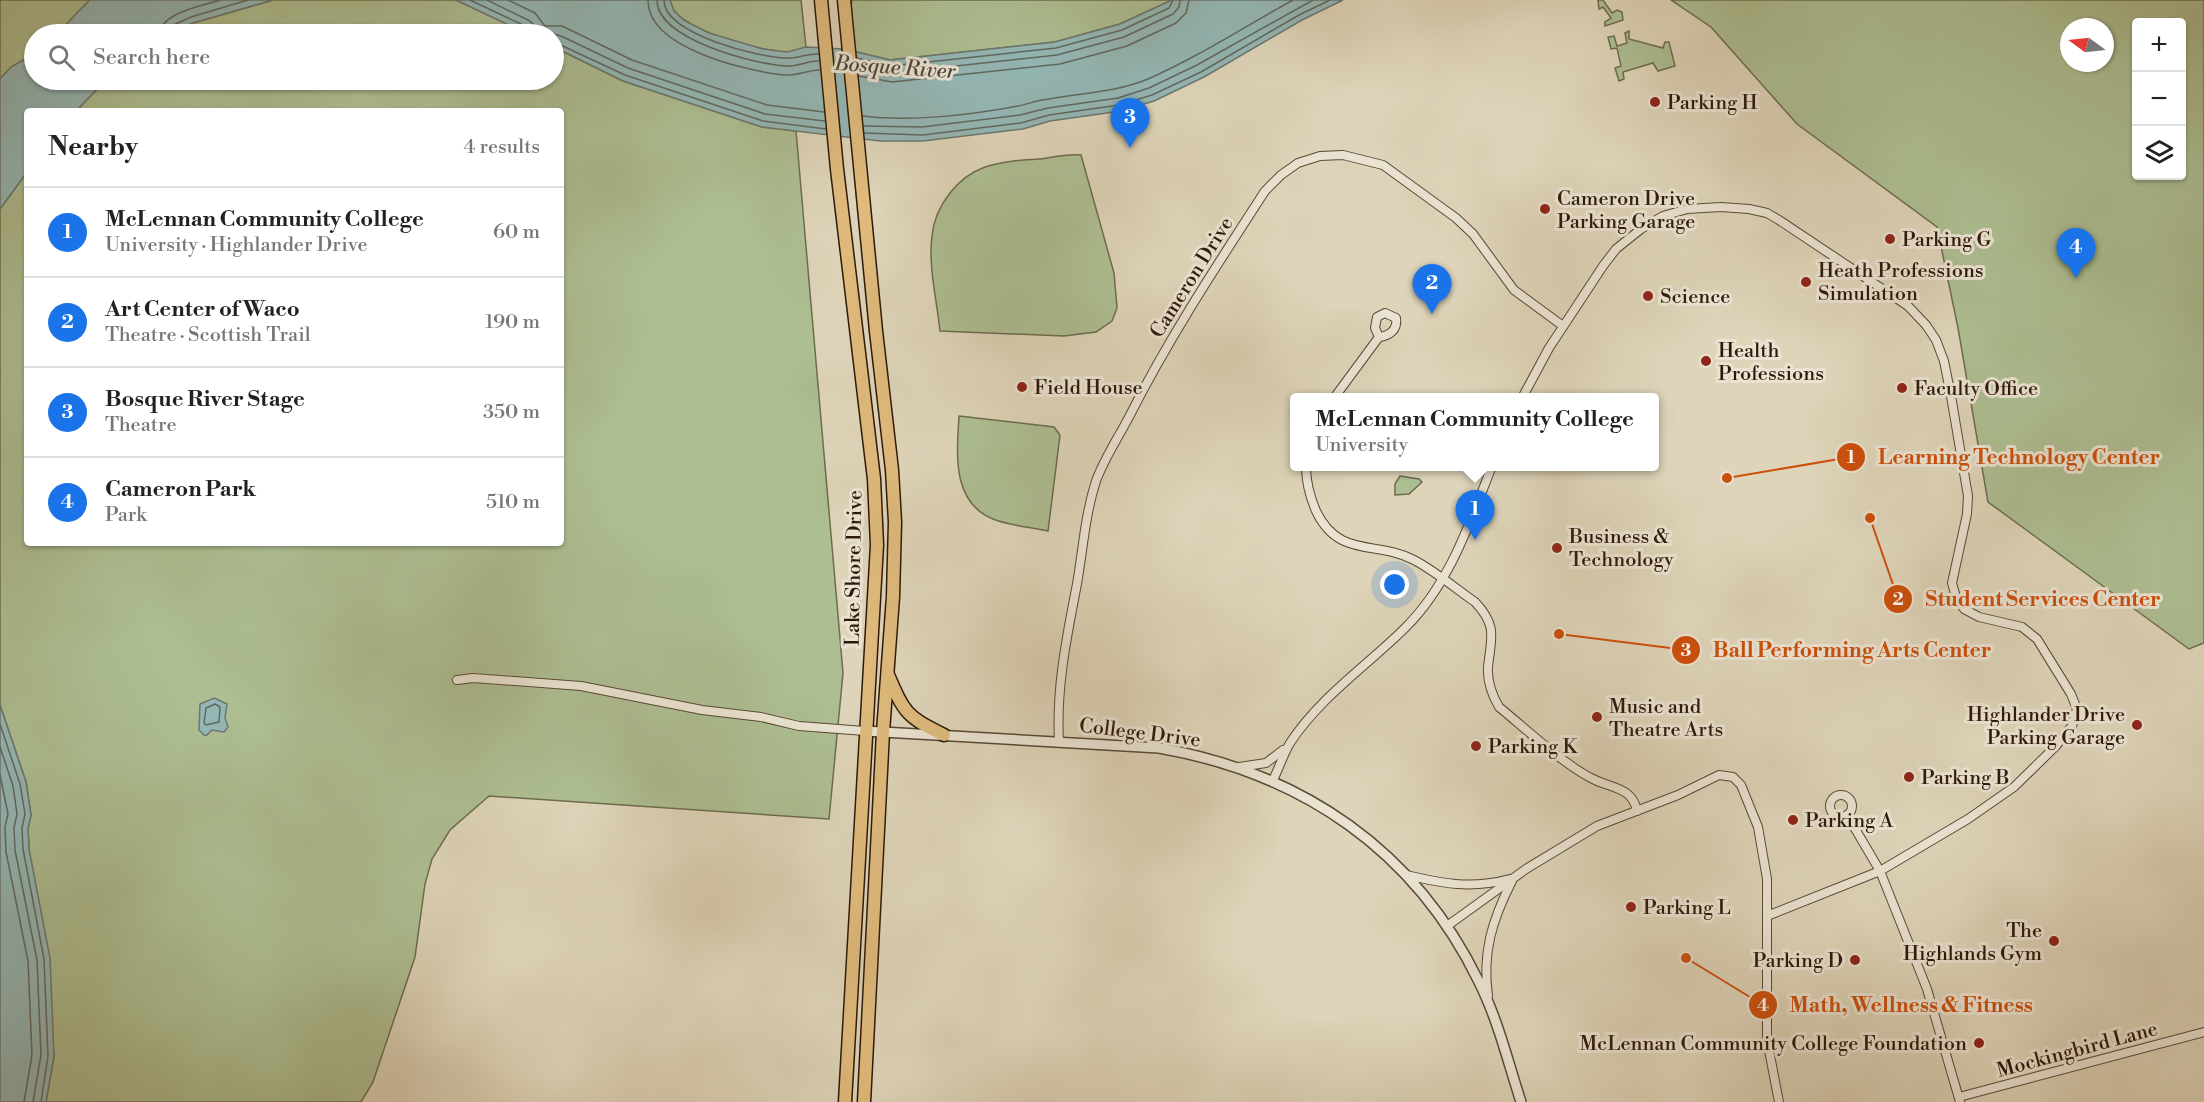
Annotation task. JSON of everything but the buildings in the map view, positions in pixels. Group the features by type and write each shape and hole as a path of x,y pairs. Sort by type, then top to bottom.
{"main road":[{"name":"Lake Shore Drive","path":"844,2 859,167 895,497 893,597 882,732 864,1102"},
{"name":"Lake Shore Drive","path":"822,5 837,169 876,507 876,577 865,731 845,1102"},
{"path":"887,675 908,714 944,735"}],"street":[{"name":"Cameron Drive","path":"1059,741 1057,712 1065,640 1077,582 1088,507 1097,479 1149,378 1190,306 1265,191 1281,175 1298,163 1320,156 1343,155 1383,165 1456,218 1473,234 1514,290 1563,326"},
{"path":"1525,393 1563,326 1616,249 1641,229 1664,216 1687,209 1721,207 1767,213 1908,306 1926,325 1936,340 1944,361 1968,496 1966,520 1952,583 1956,597 1964,609 1979,616 2022,627 2037,639 2071,694 2077,709 2072,726 2055,747 2014,787 1968,819 1880,871 1767,916"},
{"path":"1338,393 1379,337"},
{"path":"1306,471 1313,506 1321,522 1340,541 1360,547 1394,552 1414,560 1475,602 1484,611 1490,625 1492,651 1488,667 1489,678 1493,697 1499,707 1590,778 1625,790 1635,804 1636,811"},
{"path":"1239,767 1266,763 1278,755 1320,707 1406,627 1442,579 1460,544 1490,471"},
{"path":"457,680 473,678 581,686 702,710 761,717 799,726 865,731"},
{"name":"College Drive","path":"865,731 1059,741 1159,748 1188,753 1239,767 1273,780 1334,814 1380,850 1407,875 1447,926 1463,951 1489,1004 1521,1102"},
{"path":"1273,780 1291,742"},
{"path":"1447,926 1514,878 1597,826 1678,795 1719,775 1733,777 1741,785 1758,827 1767,879 1767,1040 1779,1102"},
{"path":"1847,815 1880,871 1928,990 1960,1100"},
{"path":"1407,875 1442,884 1466,886 1491,884 1514,878"},
{"path":"1489,1004 1485,972 1488,946 1495,921 1514,878"},
{"name":"Mockingbird Lane","path":"1960,1100 2204,1032"}],"green space":[{"path":"0,0 90,0 67,24 24,24 24,60 11,67 0,79"},
{"path":"273,0 456,0 507,24 191,24"},
{"path":"670,0 801,0 806,47 792,52 776,51 720,37 685,20 674,11"},
{"path":"852,0 1172,0 1120,24 1055,42 890,60 844,49"},
{"path":"1598,0 1603,0 1612,13 1617,10 1622,12 1623,20 1605,26 1605,22 1611,18 1603,7 1599,9"},
{"path":"1671,0 2204,0 2204,643 2189,649 1988,502 1958,328 1937,227 1797,124 1711,27"},
{"path":"1629,31 1629,39 1663,48 1665,42 1669,42 1675,66 1658,71 1653,63 1623,72 1624,79 1619,81 1615,68 1621,66 1617,48 1611,49 1608,37 1614,36 1617,46 1627,43 1625,33"},
{"path":"564,52 623,81 762,127 796,131 843,673 829,819 489,796 450,830 432,859 425,884 415,957 373,1082 361,1102 46,1102 54,1056 29,849 28,829 31,815 26,782 0,705 0,209 24,176 24,546 564,546 564,108 79,108 96,90 564,90"},
{"path":"1081,155 1114,273 1117,308 1112,321 1096,332 1064,336 940,331 931,247 934,225 949,194 965,178 985,167 1012,161"},
{"path":"959,416 1054,427 1060,435 1048,531 993,519 979,511 970,501 963,489 958,460"},
{"path":"1400,476 1419,479 1422,482 1409,494 1395,495 1395,484"}],"water":[{"path":"90,0 273,0 191,24 67,24"},
{"name":"Bosque River","path":"456,0 670,0 674,11 685,21 709,33 763,49 787,52 806,47 844,49 890,60 1055,42 1120,24 1172,0 1343,0 1302,20 1204,77 1154,101 1121,111 1050,121 1023,129 923,141 880,141 762,127 623,81 564,52 564,24 507,24"},
{"path":"24,60 24,90 96,90 79,108 24,108 24,176 0,209 0,79 11,67"},
{"path":"214,698 227,704 225,718 228,727 224,732 212,730 204,735 199,730 200,704"},
{"path":"0,705 26,782 31,815 28,829 29,849 50,958 54,1056 46,1102 0,1102"}],"place":[{"name":"Parking H","path":"1655,102"},
{"name":"Bosque River Stage","path":"1130,148"},
{"name":"Cameron Drive Parking Garage","path":"1545,209"},
{"name":"Parking G","path":"1890,239"},
{"name":"Cameron Park","path":"2076,278"},
{"name":"Heath Professions Simulation","path":"1806,282"},
{"name":"Science","path":"1648,296"},
{"name":"Art Center of Waco","path":"1432,314"},
{"name":"Health Professions","path":"1706,361"},
{"name":"Field House","path":"1022,387"},
{"name":"Faculty Office","path":"1902,388"},
{"name":"Learning Technology Center","path":"1727,478"},
{"name":"Student Services Center","path":"1870,518"},
{"name":"McLennan Community College","path":"1475,540"},
{"name":"Business & Technology","path":"1557,548"},
{"name":"Ball Performing Arts Center","path":"1559,634"},
{"name":"Music and Theatre Arts","path":"1597,717"},
{"name":"Highlander Drive Parking Garage","path":"2137,725"},
{"name":"Parking K","path":"1476,746"},
{"name":"Parking B","path":"1909,777"},
{"name":"Parking A","path":"1793,820"},
{"name":"Parking L","path":"1631,907"},
{"name":"The Highlands Gym","path":"2054,941"},
{"name":"Math, Wellness & Fitness","path":"1686,958"},
{"name":"Parking D","path":"1855,960"},
{"name":"McLennan Community College Foundation","path":"1979,1043"}]}
